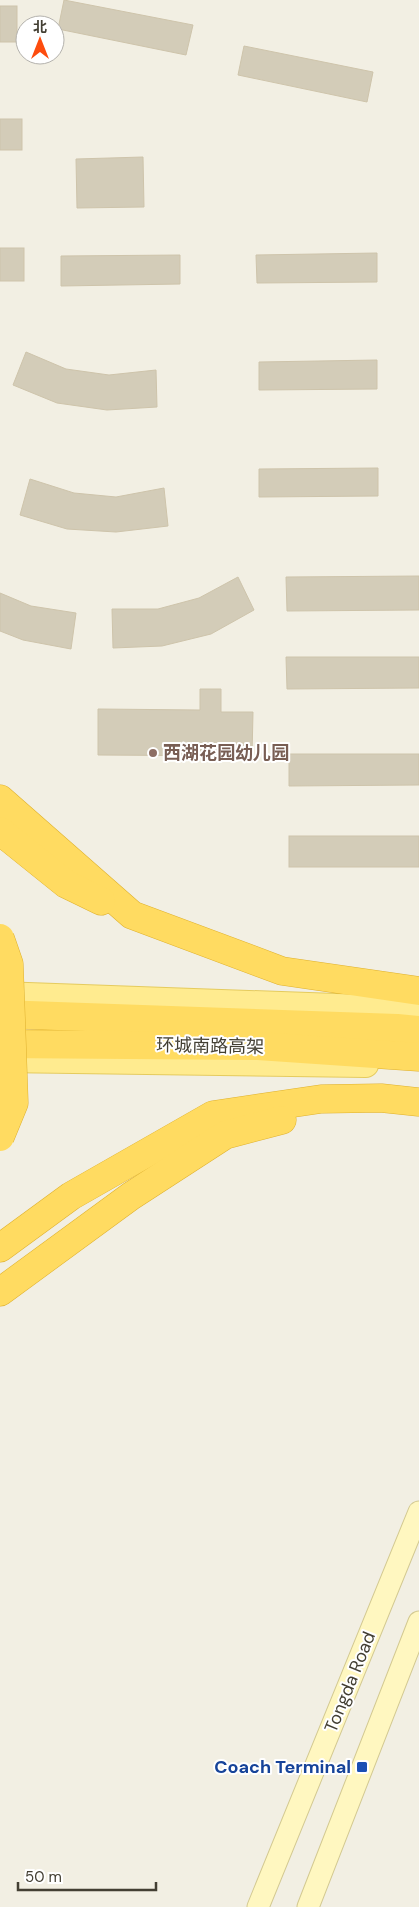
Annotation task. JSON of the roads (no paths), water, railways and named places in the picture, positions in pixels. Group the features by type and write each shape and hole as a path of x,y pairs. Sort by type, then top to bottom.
{"highway":[{"path":"0,799 132,916"},
{"path":"0,831 66,884 132,916 282,971 419,991"},
{"path":"0,938 10,964 14,1103 0,1137"},
{"name":"环城南路高架","path":"0,1014 419,1030"},
{"name":"环城南路高架","path":"0,1044 258,1046 419,1058"},
{"path":"0,1292 130,1196 224,1135 292,1117 381,1098"},
{"path":"0,1248 71,1196 213,1115 321,1099 381,1098 419,1102"}],"main road":[{"path":"0,994 419,1009"},
{"path":"0,1060 402,1066 419,1069"}],"street":[{"name":"Tongda Road","path":"258,1907 419,1512"},
{"path":"308,1907 419,1622"}],"place":[{"name":"西湖花园幼儿园","path":"153,753"},
{"name":"Coach Terminal","path":"362,1767"}]}
